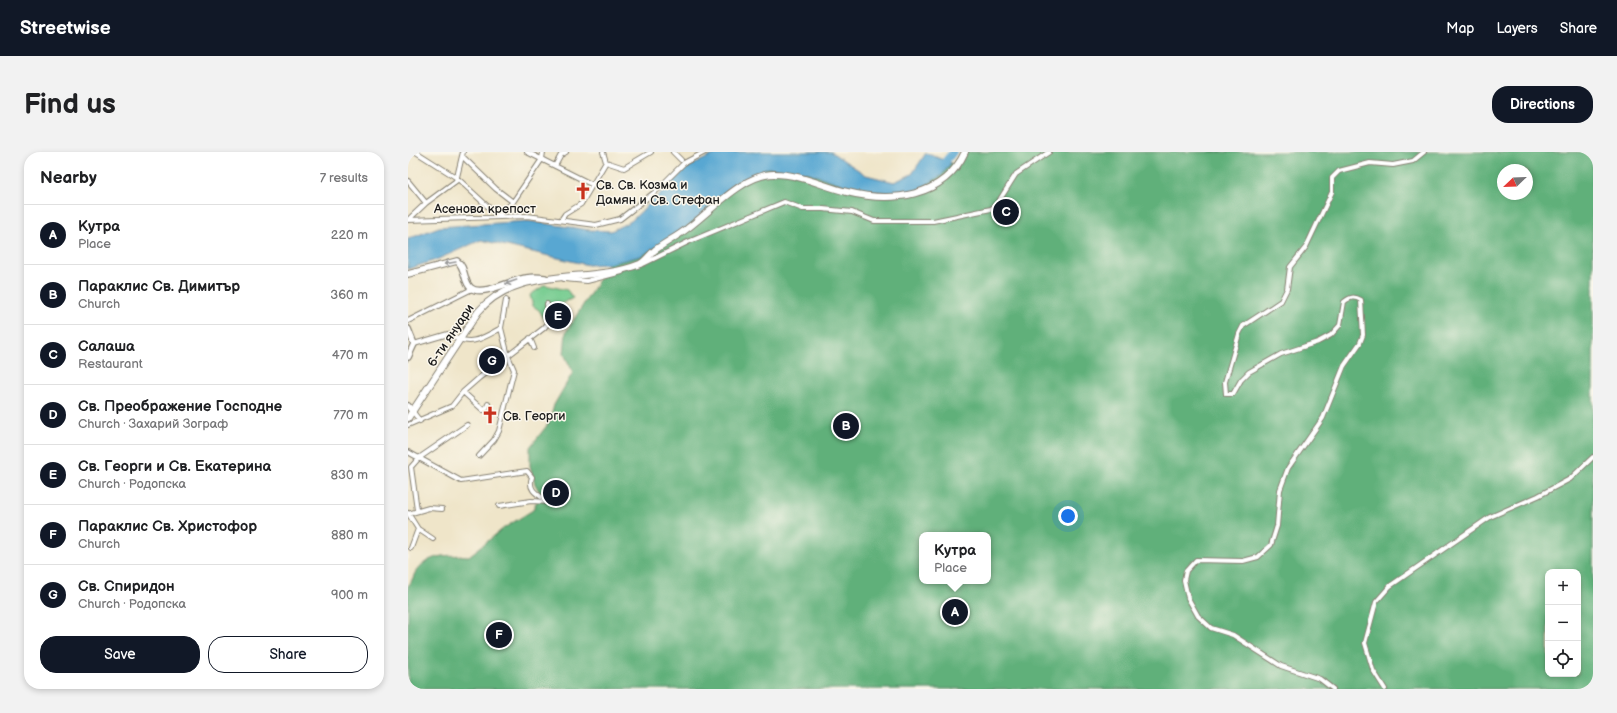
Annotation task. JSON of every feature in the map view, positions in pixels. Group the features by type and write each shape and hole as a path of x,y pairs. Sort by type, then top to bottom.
{"main road":[{"name":"6-ти януари","path":"408,418 478,312 493,297 524,284 549,278 586,276 624,269 641,263 656,250 684,232 737,189 763,175 790,175 848,192 865,195 881,196 918,194 929,190 943,180 953,170 965,152"}],"street":[{"path":"416,152 457,178 498,216 513,202 542,159 543,152"},
{"path":"408,220 426,203 456,181 464,152"},
{"path":"527,152 593,185"},
{"path":"554,166 561,155 566,152"},
{"path":"561,220 565,214 581,204 606,162 604,152"},
{"path":"606,162 624,168 652,152"},
{"path":"673,152 681,160"},
{"name":"Асенова крепост","path":"408,220 527,216 596,225 620,219 655,192 684,163 705,152"},
{"path":"408,321 472,289 492,289 527,277 586,281 625,271 657,258 688,242 784,202 803,209 824,209 852,212 874,221 933,220 991,209 997,204 1016,174 1048,152"},
{"path":"1333,689 1320,679 1281,666 1233,634 1211,628 1198,616 1188,598 1184,580 1186,571 1196,560 1243,561 1258,557 1271,545 1277,526 1280,490 1288,468 1323,418 1344,366 1360,343 1363,335 1360,300 1353,297 1344,302 1340,325 1331,335 1318,342 1281,354 1249,372 1240,380 1233,394 1226,394 1224,390 1225,382 1238,334 1243,326 1281,301 1287,289 1290,267 1306,247 1332,192 1332,178 1335,174 1339,171 1370,163 1393,165 1413,161 1424,152"},
{"path":"463,157 496,189 513,202"},
{"path":"408,181 426,203"},
{"path":"408,274 457,261 460,264 472,289"},
{"path":"479,456 494,440 499,431 514,370 508,356 500,328 506,300"},
{"path":"408,425 452,406 463,392 544,328 549,322 547,304"},
{"path":"414,344 448,334 459,340 480,340 500,328"},
{"path":"408,329 414,344 408,357"},
{"path":"530,338 534,348"},
{"path":"463,392 483,410 486,409 488,404"},
{"path":"408,406 420,421"},
{"path":"417,510 409,467 419,458 467,425"},
{"path":"408,452 461,481 527,471 532,477 530,484 531,488 549,502 531,501 499,506"},
{"path":"1385,689 1373,670 1365,643 1376,602 1390,586 1490,517 1538,496 1570,479 1593,457"},
{"path":"433,539 418,529 408,514 417,510 429,508 442,509"},
{"path":"411,548 418,529"}],"green space":[{"path":"967,152 1593,152 1593,689 408,689 408,586 417,570 428,560 441,556 469,556 504,528 533,510 540,493 535,484 530,466 530,447 549,423 554,405 573,372 564,354 566,332 609,264 641,256 674,238 737,183 768,168 809,173 864,192 942,175 951,163 957,168"},
{"path":"545,285 567,290 573,298 551,309 548,318 545,320 539,310 533,306 530,295"}],"water":[{"path":"719,152 831,152 866,175 894,182 912,174 926,153 951,163 942,175 914,193 894,195 864,192 809,173 768,168 737,183 674,238 641,256 609,264 588,265 481,240 436,260 408,269 408,239 439,227 528,221 590,230 611,231 631,221 688,167"}],"waterway":[{"path":"940,168 953,152"}],"place":[{"name":"Св. Св. Козма и Дамян и Св. Стефан","path":"583,191"},
{"name":"Салаша","path":"1006,212"},
{"name":"Св. Георги и Св. Екатерина","path":"558,316"},
{"name":"Св. Спиридон","path":"492,361"},
{"name":"Св. Георги","path":"490,415"},
{"name":"Параклис Св. Димитър","path":"846,426"},
{"name":"Св. Преображение Господне","path":"556,493"},
{"name":"Кутра","path":"955,612"},
{"name":"Параклис Св. Христофор","path":"499,635"}]}
